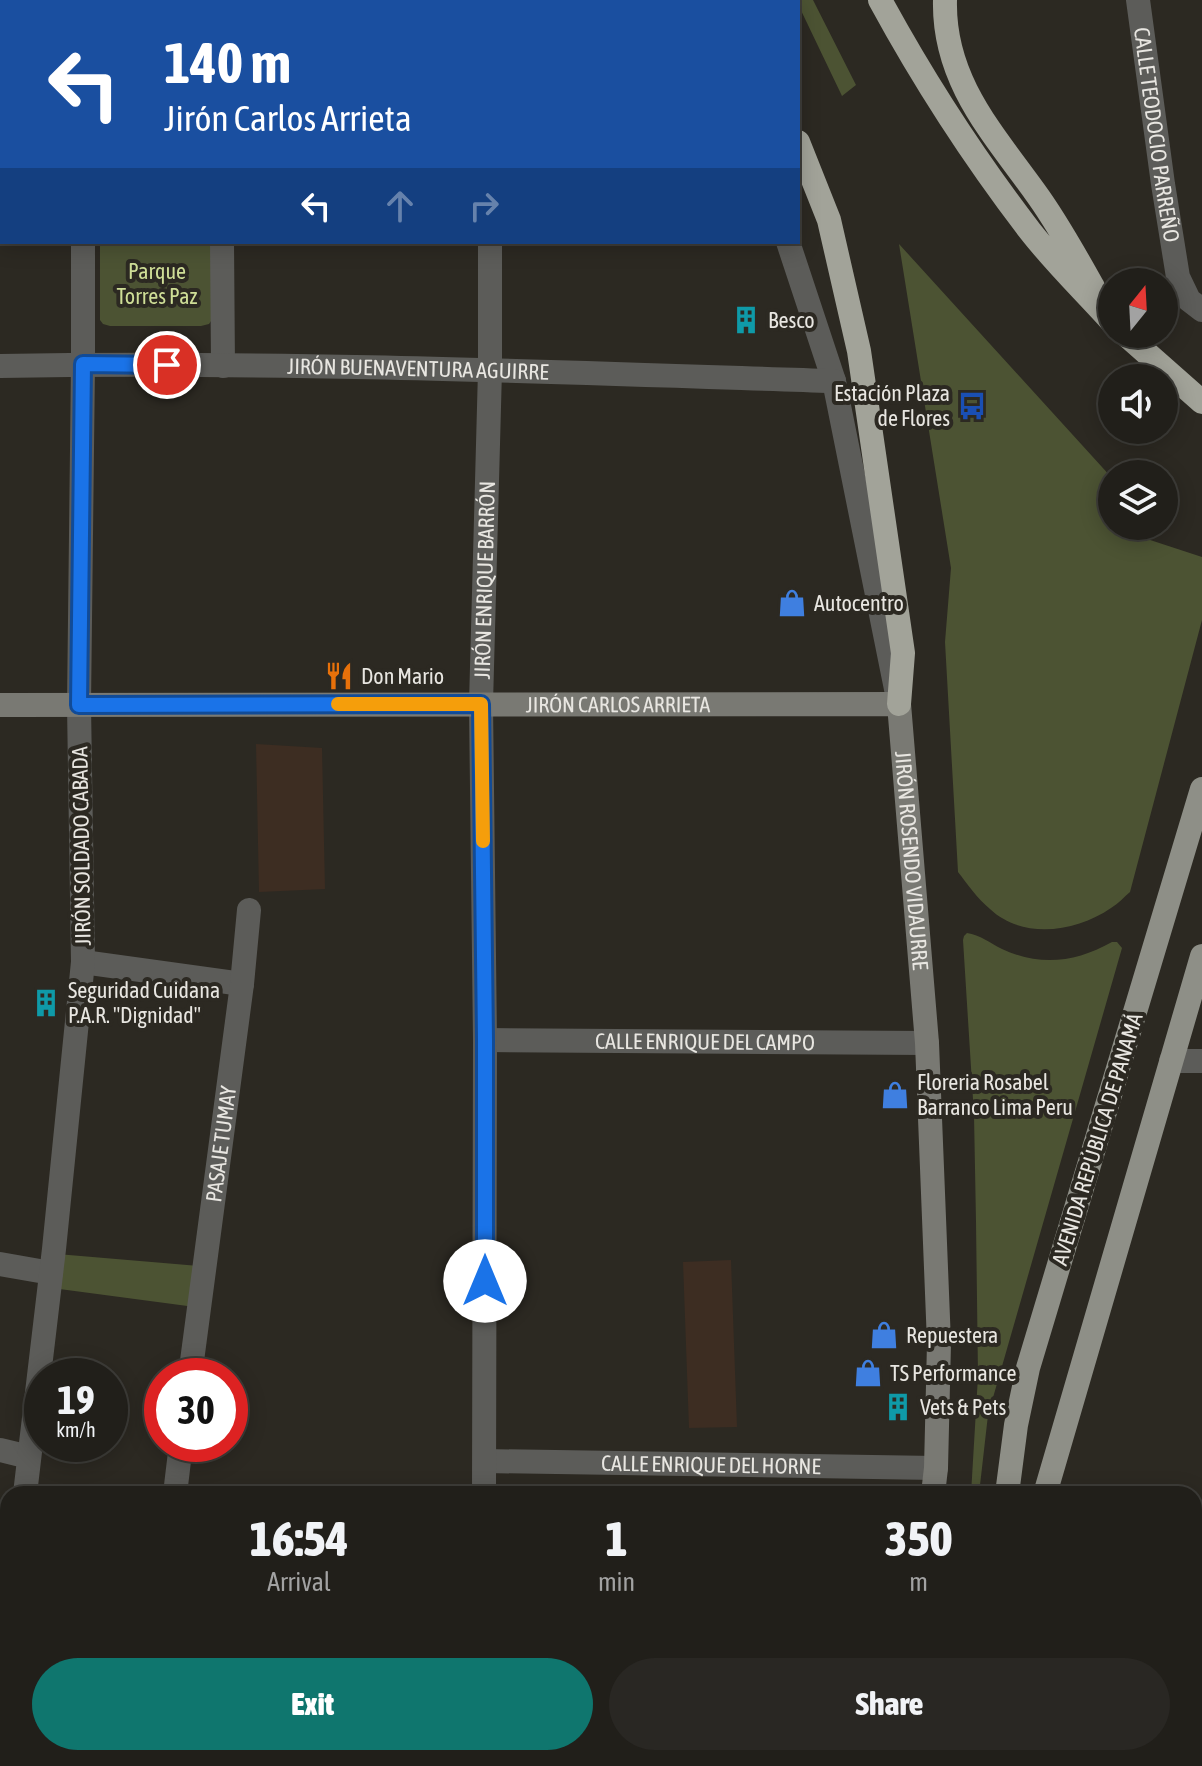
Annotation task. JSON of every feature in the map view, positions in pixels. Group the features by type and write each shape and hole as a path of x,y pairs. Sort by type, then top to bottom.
{"highway":[{"path":"880,0 910,55 969,148 1032,234 1098,306"},
{"path":"945,0 946,32 965,92 1035,192 1098,296"},
{"path":"800,147 829,220 859,351 903,653 899,704"},
{"path":"800,166 829,220"},
{"path":"1141,348 1202,402"}],"main road":[{"name":"AVENIDA REPÚBLICA DE PANAMÁ","path":"1008,1486 1028,1368 1202,789"},
{"path":"1047,1486 1202,956"}],"street":[{"name":"CALLE TEODOCIO PARREÑO","path":"1138,0 1178,277 1189,300 1202,310"},
{"name":"JIRÓN SOLDADO CABADA","path":"41,1358 83,962 79,705 83,244"},
{"path":"222,244 223,366"},
{"name":"JIRÓN ENRIQUE BARRÓN","path":"484,1486 485,1040 481,704 490,370 490,244"},
{"name":"JIRÓN ROSENDO VIDAURRE","path":"789,244 834,381 899,704 927,1043 939,1343 934,1486"},
{"name":"JIRÓN BUENAVENTURA AGUIRRE","path":"0,366 83,364 490,370 834,381"},
{"name":"JIRÓN CARLOS ARRIETA","path":"0,705 899,704"},
{"name":"PASAJE TUMAY","path":"192,1358 249,910"},
{"path":"83,962 242,984"},
{"name":"CALLE ENRIQUE DEL CAMPO","path":"485,1040 927,1043"},
{"path":"1171,1061 1202,1061"},
{"path":"0,1264 51,1273"},
{"path":"0,1450 24,1456"},
{"name":"CALLE ENRIQUE DEL HORNE","path":"485,1461 936,1468"},
{"name":"JIRÓN SOLDADO CABADA","path":"26,1486 28,1462"},
{"path":"176,1486 179,1462"}],"shaded area":[{"path":"256,744 322,748 325,889 259,892"},
{"path":"731,1260 737,1427 689,1428 683,1262"}],"green space":[{"path":"800,0 813,0 856,85 842,96 800,8"},
{"name":"Parque Torres Paz","path":"100,244 213,244 215,315 209,324 110,326 100,320"},
{"path":"899,244 1098,463 1098,540 1150,540 1202,557 1202,620 1130,892 1114,906 1082,923 1034,929 1003,919 981,900 958,872 945,642 951,568"},
{"path":"967,933 981,937 1016,955 1044,960 1072,958 1112,942 1117,942 1122,948 988,1415 980,1486 971,1486 978,1376 974,1115 964,936"},
{"path":"57,1254 199,1266 195,1307 52,1288"}],"slow traffic":[{"path":"338,704 481,704 483,841"}],"place":[{"name":"Besco","path":"746,320"},
{"name":"Estación Plaza de Flores","path":"972,406"},
{"name":"Autocentro","path":"792,603"},
{"name":"Don Mario","path":"339,676"},
{"name":"Seguridad Cuidana P.A.R. \"Dignidad\"","path":"46,1003"},
{"name":"Floreria Rosabel Barranco Lima Peru","path":"895,1095"},
{"name":"Repuestera","path":"884,1335"},
{"name":"TS Performance","path":"868,1373"},
{"name":"Vets & Pets","path":"898,1407"}],"route":[{"path":"167,365 83,364 79,705 481,704 485,1281"}]}
